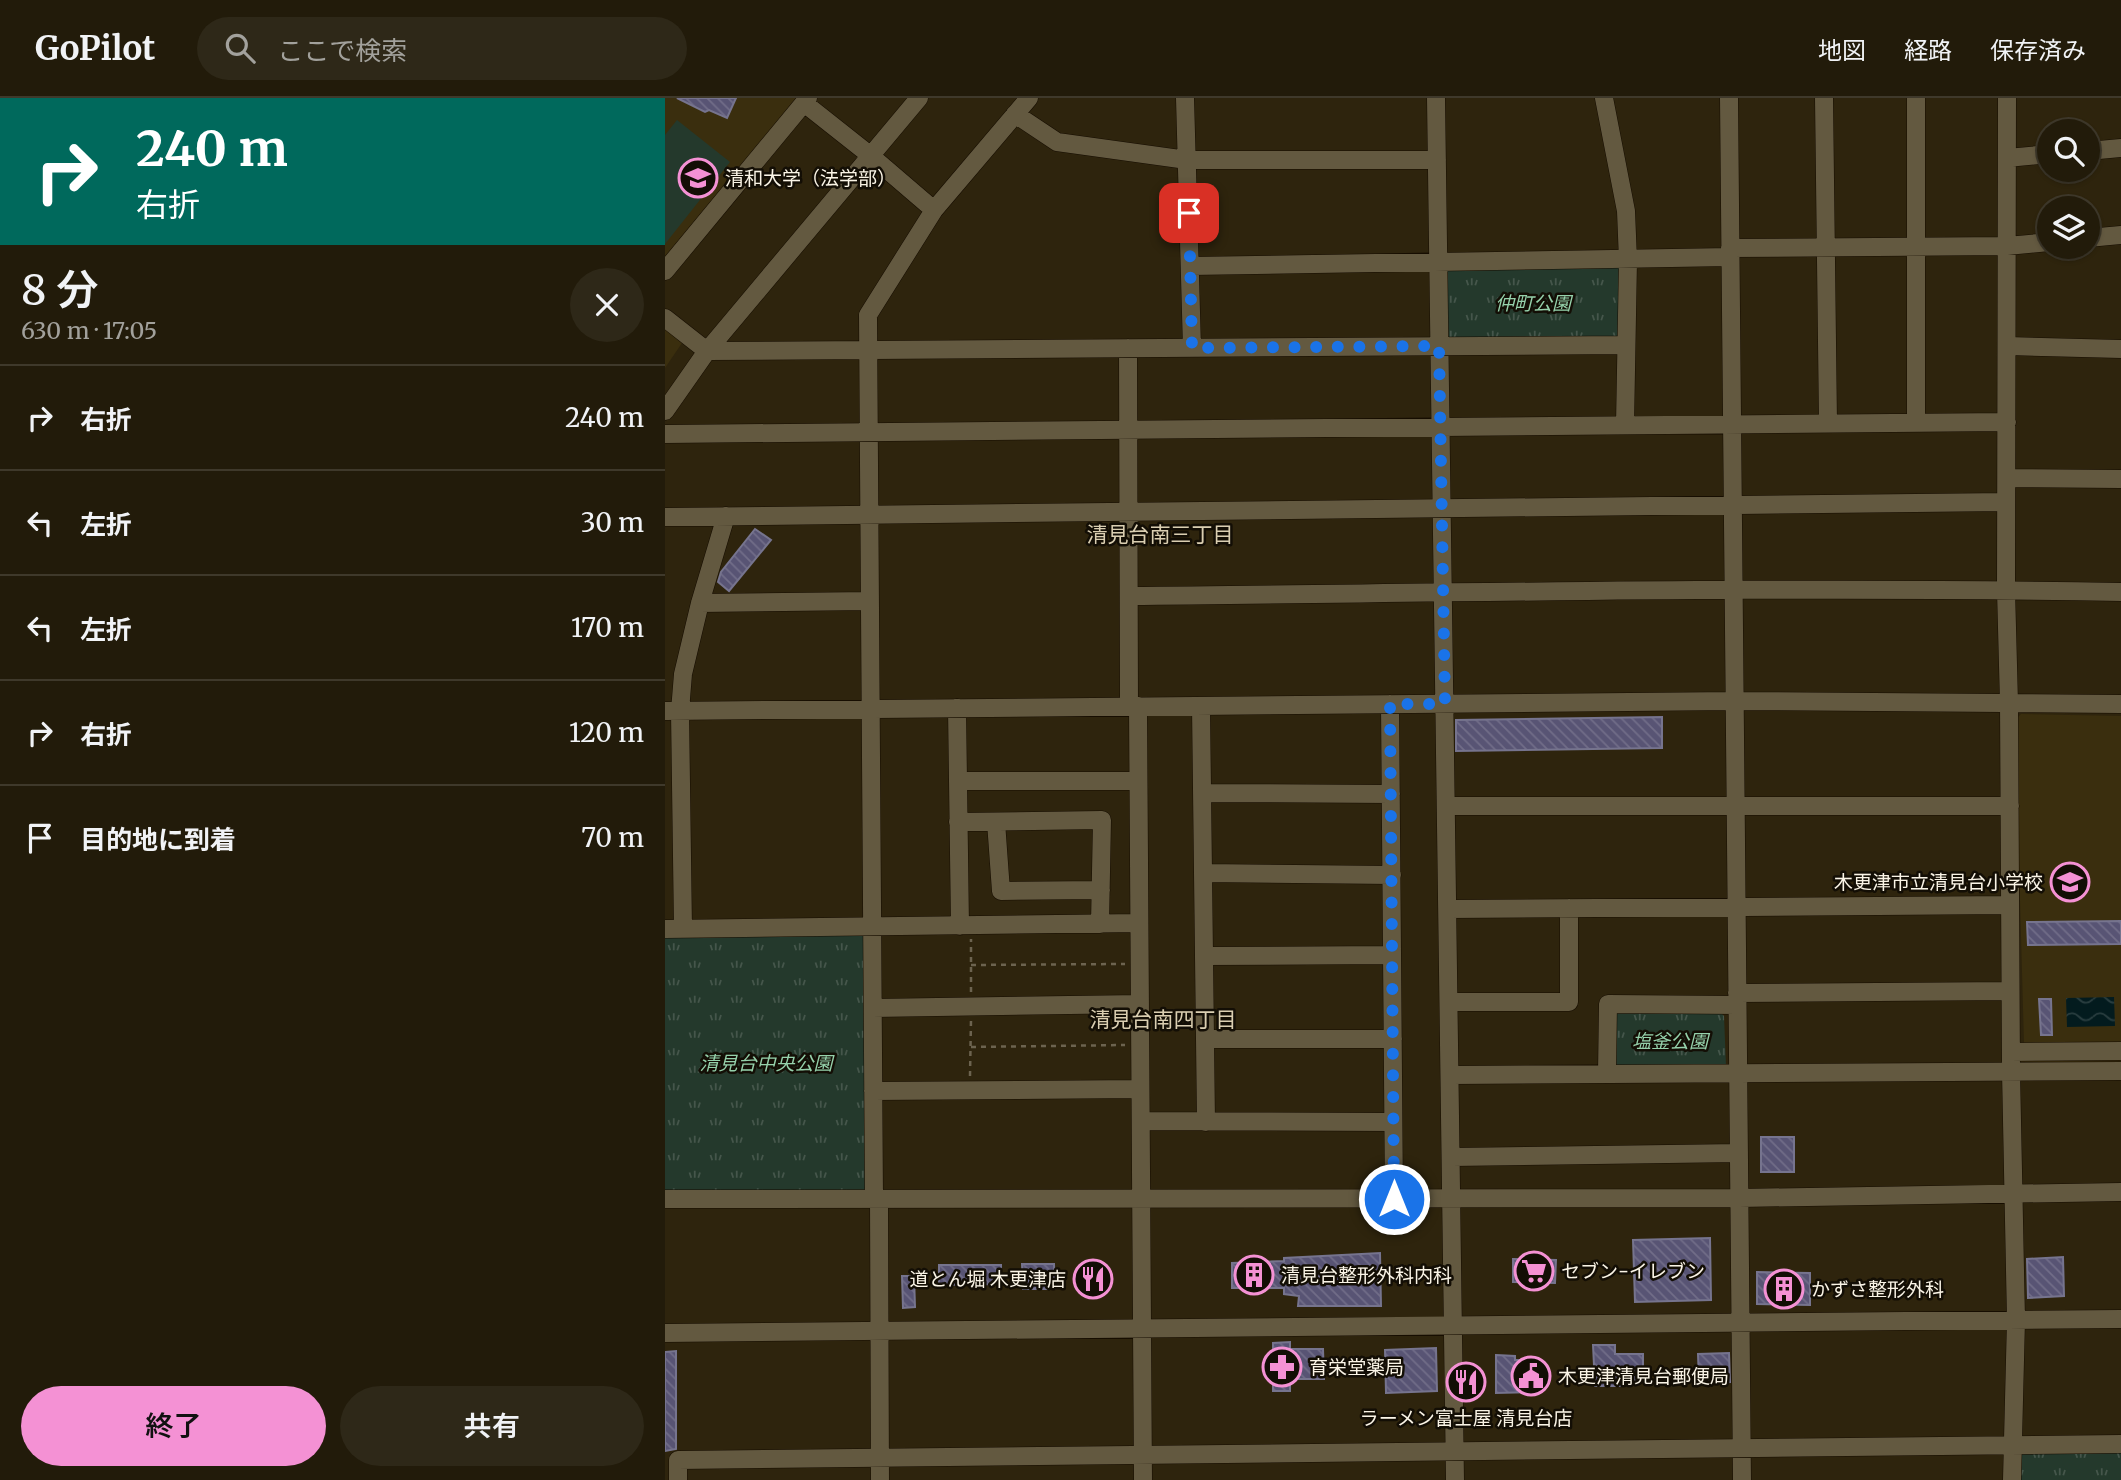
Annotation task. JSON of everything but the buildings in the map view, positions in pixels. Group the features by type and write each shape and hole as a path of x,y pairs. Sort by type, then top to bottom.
{"street":[{"path":"665,411 707,351 919,98"},
{"path":"880,1480 880,1331 873,1091 868,315 934,211 1029,98"},
{"path":"1185,98 1192,348"},
{"path":"1436,98 1455,1324 1455,1480"},
{"path":"1604,98 1626,211 1625,425"},
{"path":"1729,98 1742,1480"},
{"path":"1824,98 1828,423"},
{"path":"1916,98 1916,422"},
{"path":"2007,98 2006,590 2011,1071 2017,1320 2012,1480"},
{"path":"665,271 806,100 934,211"},
{"path":"1015,114 1057,142 1187,160 1437,160"},
{"path":"2100,150 2121,148"},
{"path":"2007,158 2037,155"},
{"path":"2100,237 2121,235"},
{"path":"1191,266 1627,260 1826,247 2007,246 2037,243"},
{"path":"665,318 707,351 1626,345"},
{"path":"2007,346 2121,349"},
{"path":"1128,348 1129,596 1138,781 1143,1480"},
{"path":"665,434 2007,422"},
{"path":"2007,478 2121,479"},
{"path":"665,517 2006,502"},
{"path":"726,516 699,603 673,711 674,929 1139,923"},
{"path":"1129,596 1734,590 2121,592"},
{"path":"699,603 870,601"},
{"path":"673,711 1734,701 2121,704"},
{"path":"1390,704 1394,1199"},
{"path":"1201,706 1206,1122"},
{"path":"957,708 958,822 966,926"},
{"path":"958,781 1138,781"},
{"path":"1202,793 1391,794"},
{"path":"1447,806 2010,806"},
{"path":"958,822 1102,820 1100,924"},
{"path":"996,822 1001,891 1101,890"},
{"path":"1203,873 1392,875"},
{"path":"1448,909 2010,905"},
{"path":"1450,1002 1569,1002 1569,908"},
{"path":"1204,956 1392,955"},
{"path":"1607,1074 1608,1004 2010,992"},
{"path":"873,1008 1140,1004"},
{"path":"1205,1039 1393,1040"},
{"path":"2011,1052 2121,1051"},
{"path":"1451,1075 2121,1071"},
{"path":"873,1091 1140,1089"},
{"path":"1140,1122 1394,1122"},
{"path":"1452,1157 1739,1153"},
{"path":"665,1199 1739,1198 2121,1192"},
{"path":"665,1333 2121,1319"},
{"path":"678,1480 678,1460 2121,1444"}],"path":[{"path":"966,926 971,965 970,1090"},
{"path":"971,965 1139,964"},
{"path":"971,1047 1140,1045"}],"shaded area":[{"name":"清和大学（法学部）","path":"665,98 796,98 665,257"},
{"path":"665,329 682,343 665,368"},
{"name":"木更津市立清見台小学校","path":"2021,714 2121,716 2121,1066 2019,1067 2024,1044 2015,720"}],"green space":[{"path":"677,120 730,162 665,244 665,135"},
{"name":"仲町公園","path":"1628,260 1626,345 1439,346 1438,262"},
{"name":"清見台中央公園","path":"867,932 869,1193 665,1194 665,934"},
{"name":"塩釜公園","path":"1617,1012 1720,1012 1724,1016 1726,1067 1615,1066"},
{"path":"2121,1452 2121,1480 2020,1480 2020,1454"}],"water":[{"path":"2114,997 2115,1026 2067,1027 2066,998"}],"place":[{"name":"清和大学（法学部）","path":"698,178"},
{"name":"木更津市立清見台小学校","path":"2070,882"},
{"name":"セブン-イレブン","path":"1534,1271"},
{"name":"清見台整形外科内科","path":"1254,1275"},
{"name":"道とん堀 木更津店","path":"1093,1279"},
{"name":"かずさ整形外科","path":"1784,1289"},
{"name":"育栄堂薬局","path":"1282,1367"},
{"name":"木更津清見台郵便局","path":"1531,1376"},
{"name":"ラーメン富士屋 清見台店","path":"1466,1382"}],"district":[{"name":"清見台南三丁目","path":"1160,535"},
{"name":"清見台南四丁目","path":"1163,1020"}],"route":[{"path":"1189,213 1192,348 1439,346 1445,704 1390,704 1394,1199"}]}
